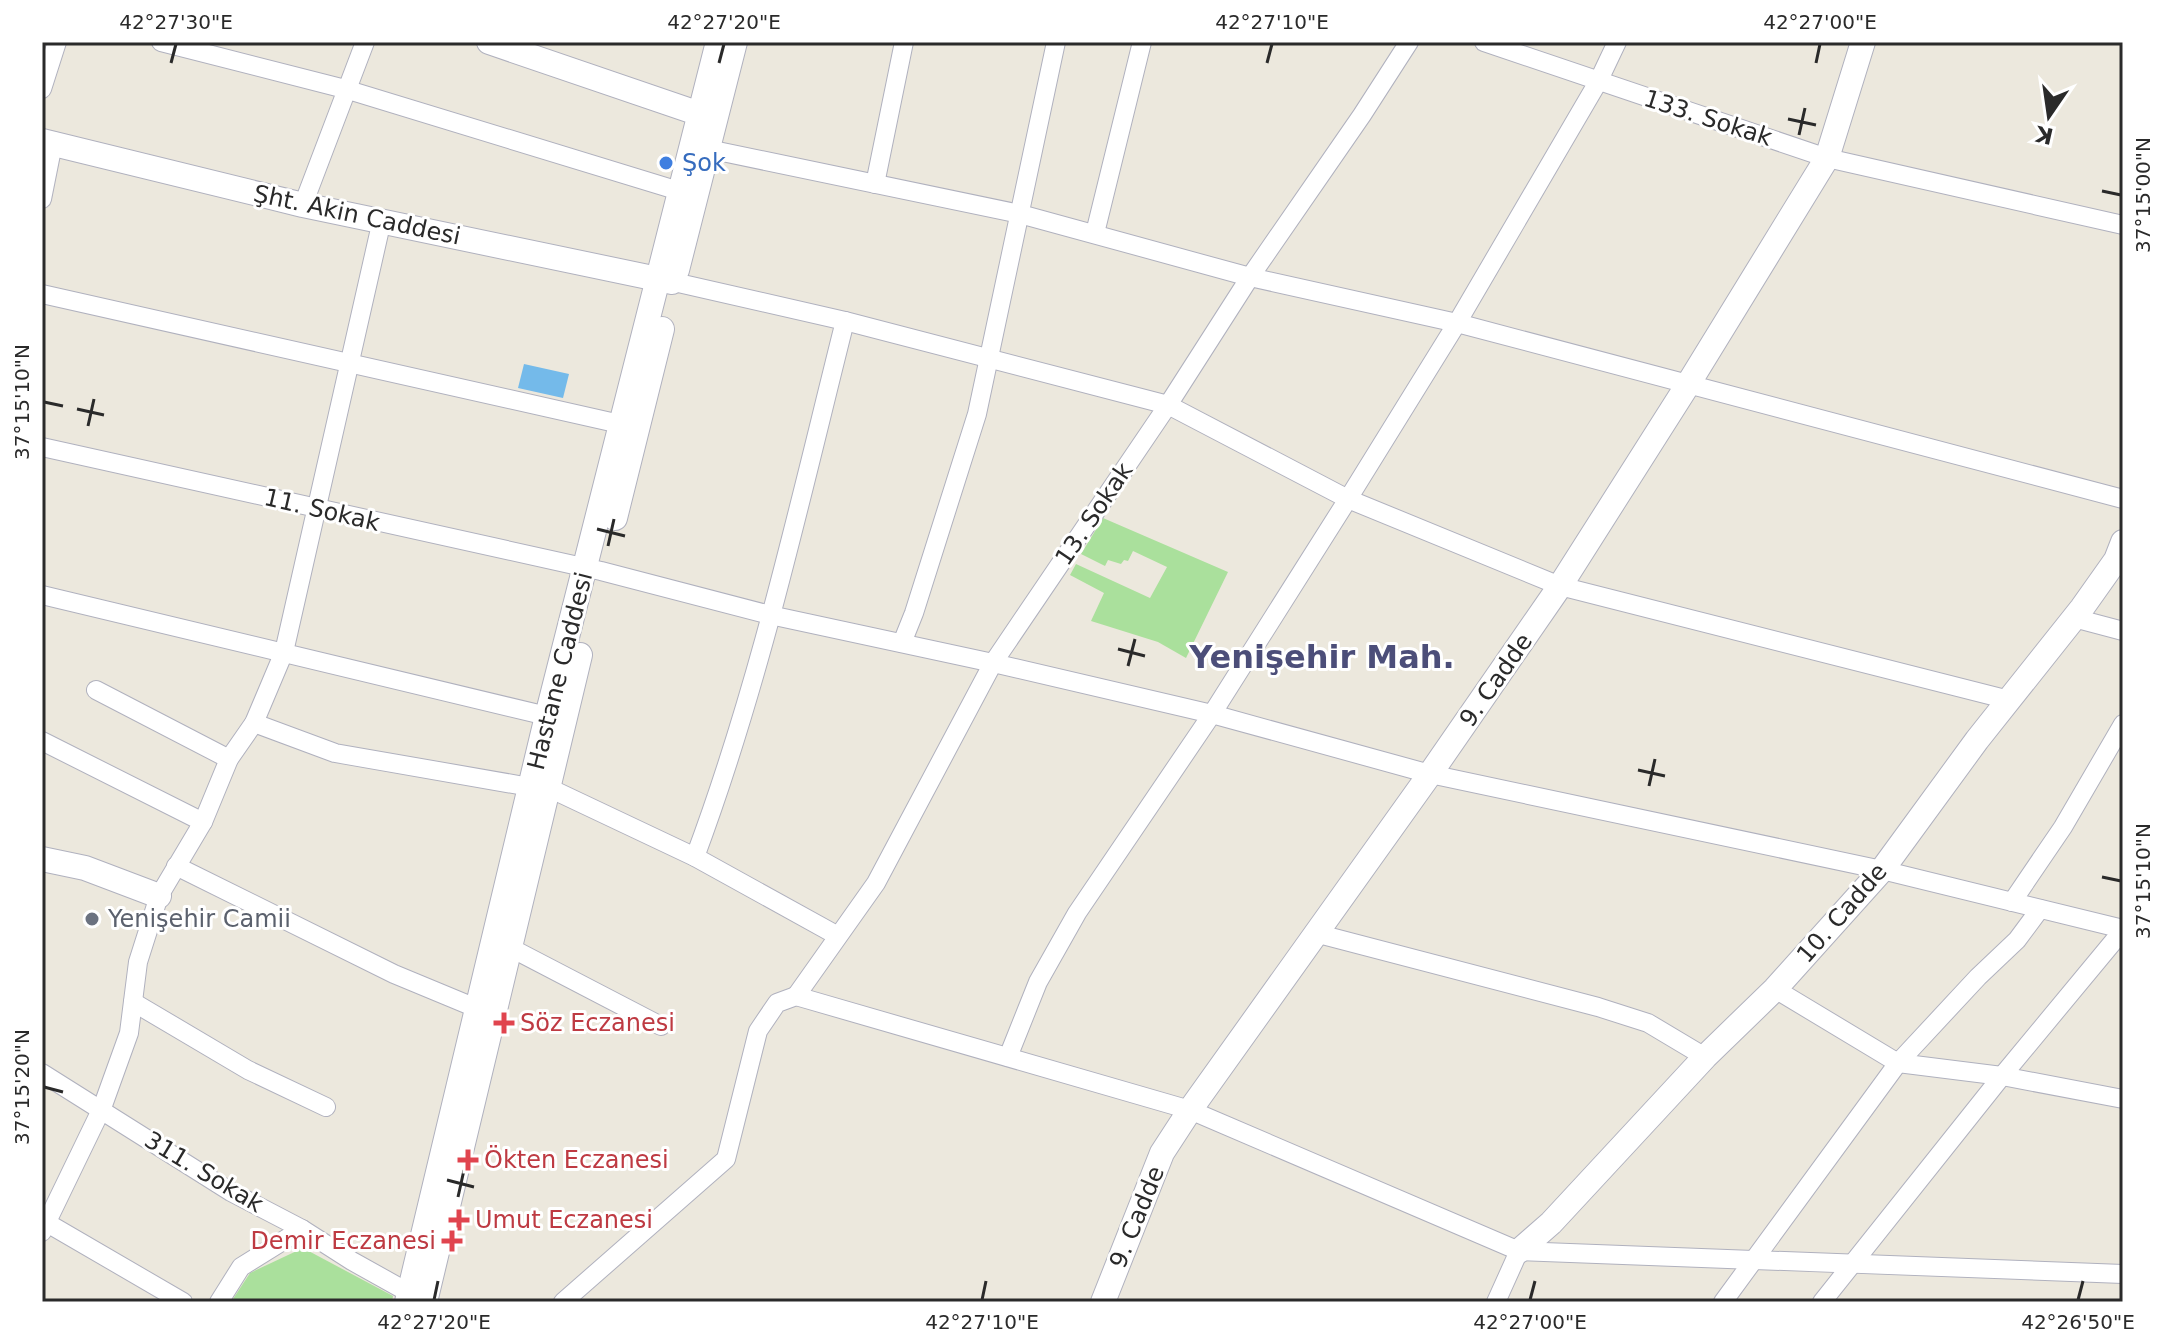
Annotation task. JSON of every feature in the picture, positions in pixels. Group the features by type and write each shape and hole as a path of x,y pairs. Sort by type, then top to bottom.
{"street":[{"path":"42,89 57,42"},
{"path":"161,42 345,89 679,191"},
{"path":"303,205 365,42"},
{"path":"489,42 700,114"},
{"name":"Hastane Caddesi","path":"418,1300 476,1008 539,787 594,569 666,280 679,191 718,42"},
{"name":"Hastane Caddesi","path":"418,1300 509,947 539,787 547,716 594,569 620,424 708,149 735,42"},
{"path":"875,184 904,42"},
{"path":"902,643 977,414 1056,42"},
{"path":"1095,233 1142,42"},
{"name":"13. Sokak","path":"563,1302 726,1159 758,1031 777,1003 796,996 876,883 993,663 1409,42"},
{"name":"133. Sokak","path":"1484,42 1827,158 2123,225"},
{"path":"1008,1057 1038,982 1077,913 1212,714 1348,499 1457,323 1598,82 1617,42"},
{"name":"9. Cadde","path":"1103,1302 1162,1153 1560,586 1827,158 1863,42"},
{"path":"42,199 47,142"},
{"name":"Şht. Akin Caddesi","path":"47,142 303,205 666,280"},
{"path":"708,149 1020,214 1250,277 1457,323 2123,499"},
{"path":"183,1302 44,1225 102,1108 129,1033 138,962 159,896 203,822 229,759 254,723 284,652 382,220"},
{"path":"666,280 845,321 1168,405 1348,499 1560,586 2009,700"},
{"path":"42,294 620,424"},
{"path":"695,857 720,789 770,615 845,321"},
{"name":"11. Sokak","path":"42,447 594,569 770,615 1212,714 1430,774 1882,870 2123,929"},
{"name":"10. Cadde","path":"1519,1251 1551,1223 1705,1057 1775,989 1882,870 2074,618 2116,560 2123,542"},
{"path":"42,595 547,716"},
{"path":"2074,618 2123,631"},
{"path":"96,690 229,759"},
{"path":"254,723 335,753 539,787 695,857 838,936"},
{"path":"2012,902 2063,827 2123,724"},
{"path":"42,741 203,822"},
{"path":"42,859 85,868 159,896"},
{"path":"176,866 394,974 476,1008"},
{"path":"1723,1302 1898,1063 2017,940 2040,909"},
{"path":"1822,1302 2123,929"},
{"path":"1315,933 1611,1011 1648,1023 1705,1057"},
{"path":"509,947 661,1026"},
{"path":"1775,989 1898,1063 2002,1076 2123,1099"},
{"path":"796,996 1190,1110 1519,1251 2123,1274"},
{"path":"133,1002 248,1070 326,1107"},
{"name":"311. Sokak","path":"42,1073 231,1192 302,1229 418,1300"},
{"path":"219,1302 241,1267 302,1229"},
{"path":"1496,1302 1519,1251"}],"green space":[{"path":"1103,518 1228,572 1186,658 1158,642 1091,621 1104,593 1070,575 1076,564 1150,598 1167,567 1133,551 1128,561 1124,560 1121,564 1108,560 1105,566 1081,554"},
{"path":"303,1248 393,1296 392,1302 231,1302 250,1273"}],"water":[{"path":"524,364 569,374 563,398 518,388"}],"place":[{"name":"Şok","path":"666,163"},
{"name":"Yenişehir Camii","path":"92,919"},
{"name":"Söz Eczanesi","path":"504,1023"},
{"name":"Ökten Eczanesi","path":"468,1160"},
{"name":"Umut Eczanesi","path":"459,1220"},
{"name":"Demir Eczanesi","path":"452,1241"}],"district":[{"name":"Yenişehir Mah.","path":"1322,657"}]}
